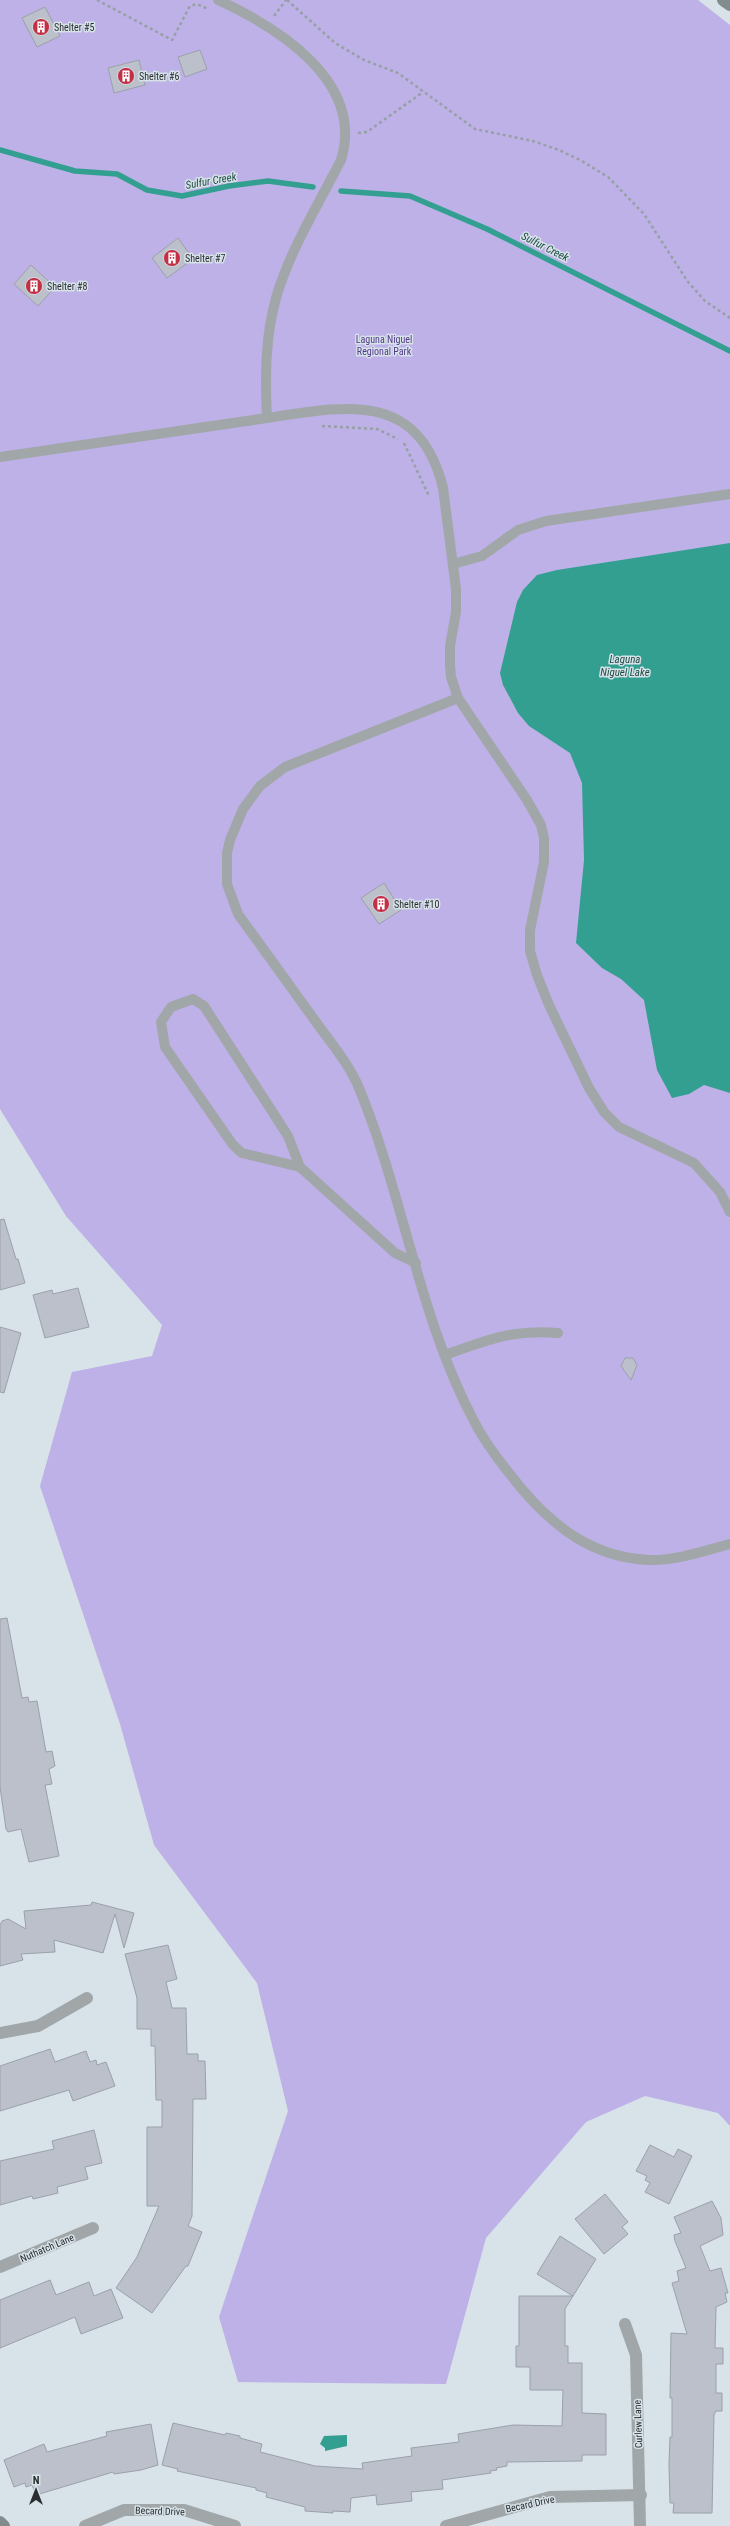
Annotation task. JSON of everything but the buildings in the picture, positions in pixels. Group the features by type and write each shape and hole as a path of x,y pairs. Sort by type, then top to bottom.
{"main road":[{"path":"723,0 730,5"},
{"path":"0,2522 4,2526"}],"street":[{"path":"0,2032 38,2026 87,1998"},
{"name":"Nuthatch Lane","path":"0,2267 93,2228"},
{"name":"Curlew Lane","path":"625,2324 636,2355 641,2495 640,2526"},
{"name":"Becard Drive","path":"446,2526 550,2497 641,2495"},
{"name":"Becard Drive","path":"85,2526 124,2510 184,2510 235,2526"}],"lane":[{"path":"218,0 268,26 321,71 340,102 346,134 340,160 290,261 276,296 266,347 265,377 267,418"},
{"path":"0,457 329,409 360,409 388,415 411,428 428,450 440,473 446,503 453,564 456,612 450,646 451,677 458,698 527,800 541,826 544,838 544,862 530,930 530,951 537,975 549,1005 590,1088 604,1112 619,1127 694,1163 720,1192 730,1212"},
{"path":"453,564 482,556 518,530 546,521 730,494"},
{"path":"458,698 285,768 270,777 251,796 243,809 230,840 226,858 227,884 238,914 351,1071 376,1134 445,1355 476,1425 498,1458 540,1509 575,1538 590,1547 614,1555 646,1560 677,1558 730,1544"},
{"path":"300,1167 242,1153 233,1145 165,1047 161,1022 171,1007 193,999 204,1006 288,1136 300,1167 395,1252 416,1263"},
{"path":"445,1355 498,1336 532,1330 558,1333"}],"path":[{"path":"97,0 172,40 190,6 197,4 210,10"},
{"path":"274,17 287,0 335,43 364,60 398,73 475,129 533,141 559,150 582,161 608,177 644,214 688,282 705,301 730,318"},
{"path":"346,134 367,132 423,92"},
{"path":"315,427 377,429 403,442 421,476 430,501"}],"green space":[{"name":"Laguna Niguel Regional Park","path":"0,0 698,0 730,25 730,2126 718,2113 645,2096 586,2122 486,2238 446,2384 238,2382 219,2317 288,2111 257,1983 154,1845 120,1724 40,1486 72,1372 152,1356 162,1325 66,1216 0,1109"}],"water":[{"name":"Laguna Niguel Lake","path":"730,543 730,1093 704,1085 689,1094 672,1098 657,1070 644,1000 621,979 602,968 576,943 584,860 582,783 570,753 529,726 518,713 503,685 500,673 517,602 523,590 537,575 557,570"},
{"path":"347,2435 347,2446 325,2451 325,2448 320,2444 324,2436"}],"waterway":[{"name":"Sulfur Creek","path":"0,150 75,171 117,174 147,190 182,196 229,186 268,181 313,187"},
{"name":"Sulfur Creek","path":"341,191 410,196 487,229 730,351"}],"place":[{"name":"Shelter #5","path":"41,27"},
{"name":"Shelter #6","path":"126,76"},
{"name":"Shelter #7","path":"172,258"},
{"name":"Shelter #8","path":"34,286"},
{"name":"Shelter #10","path":"381,904"}]}
